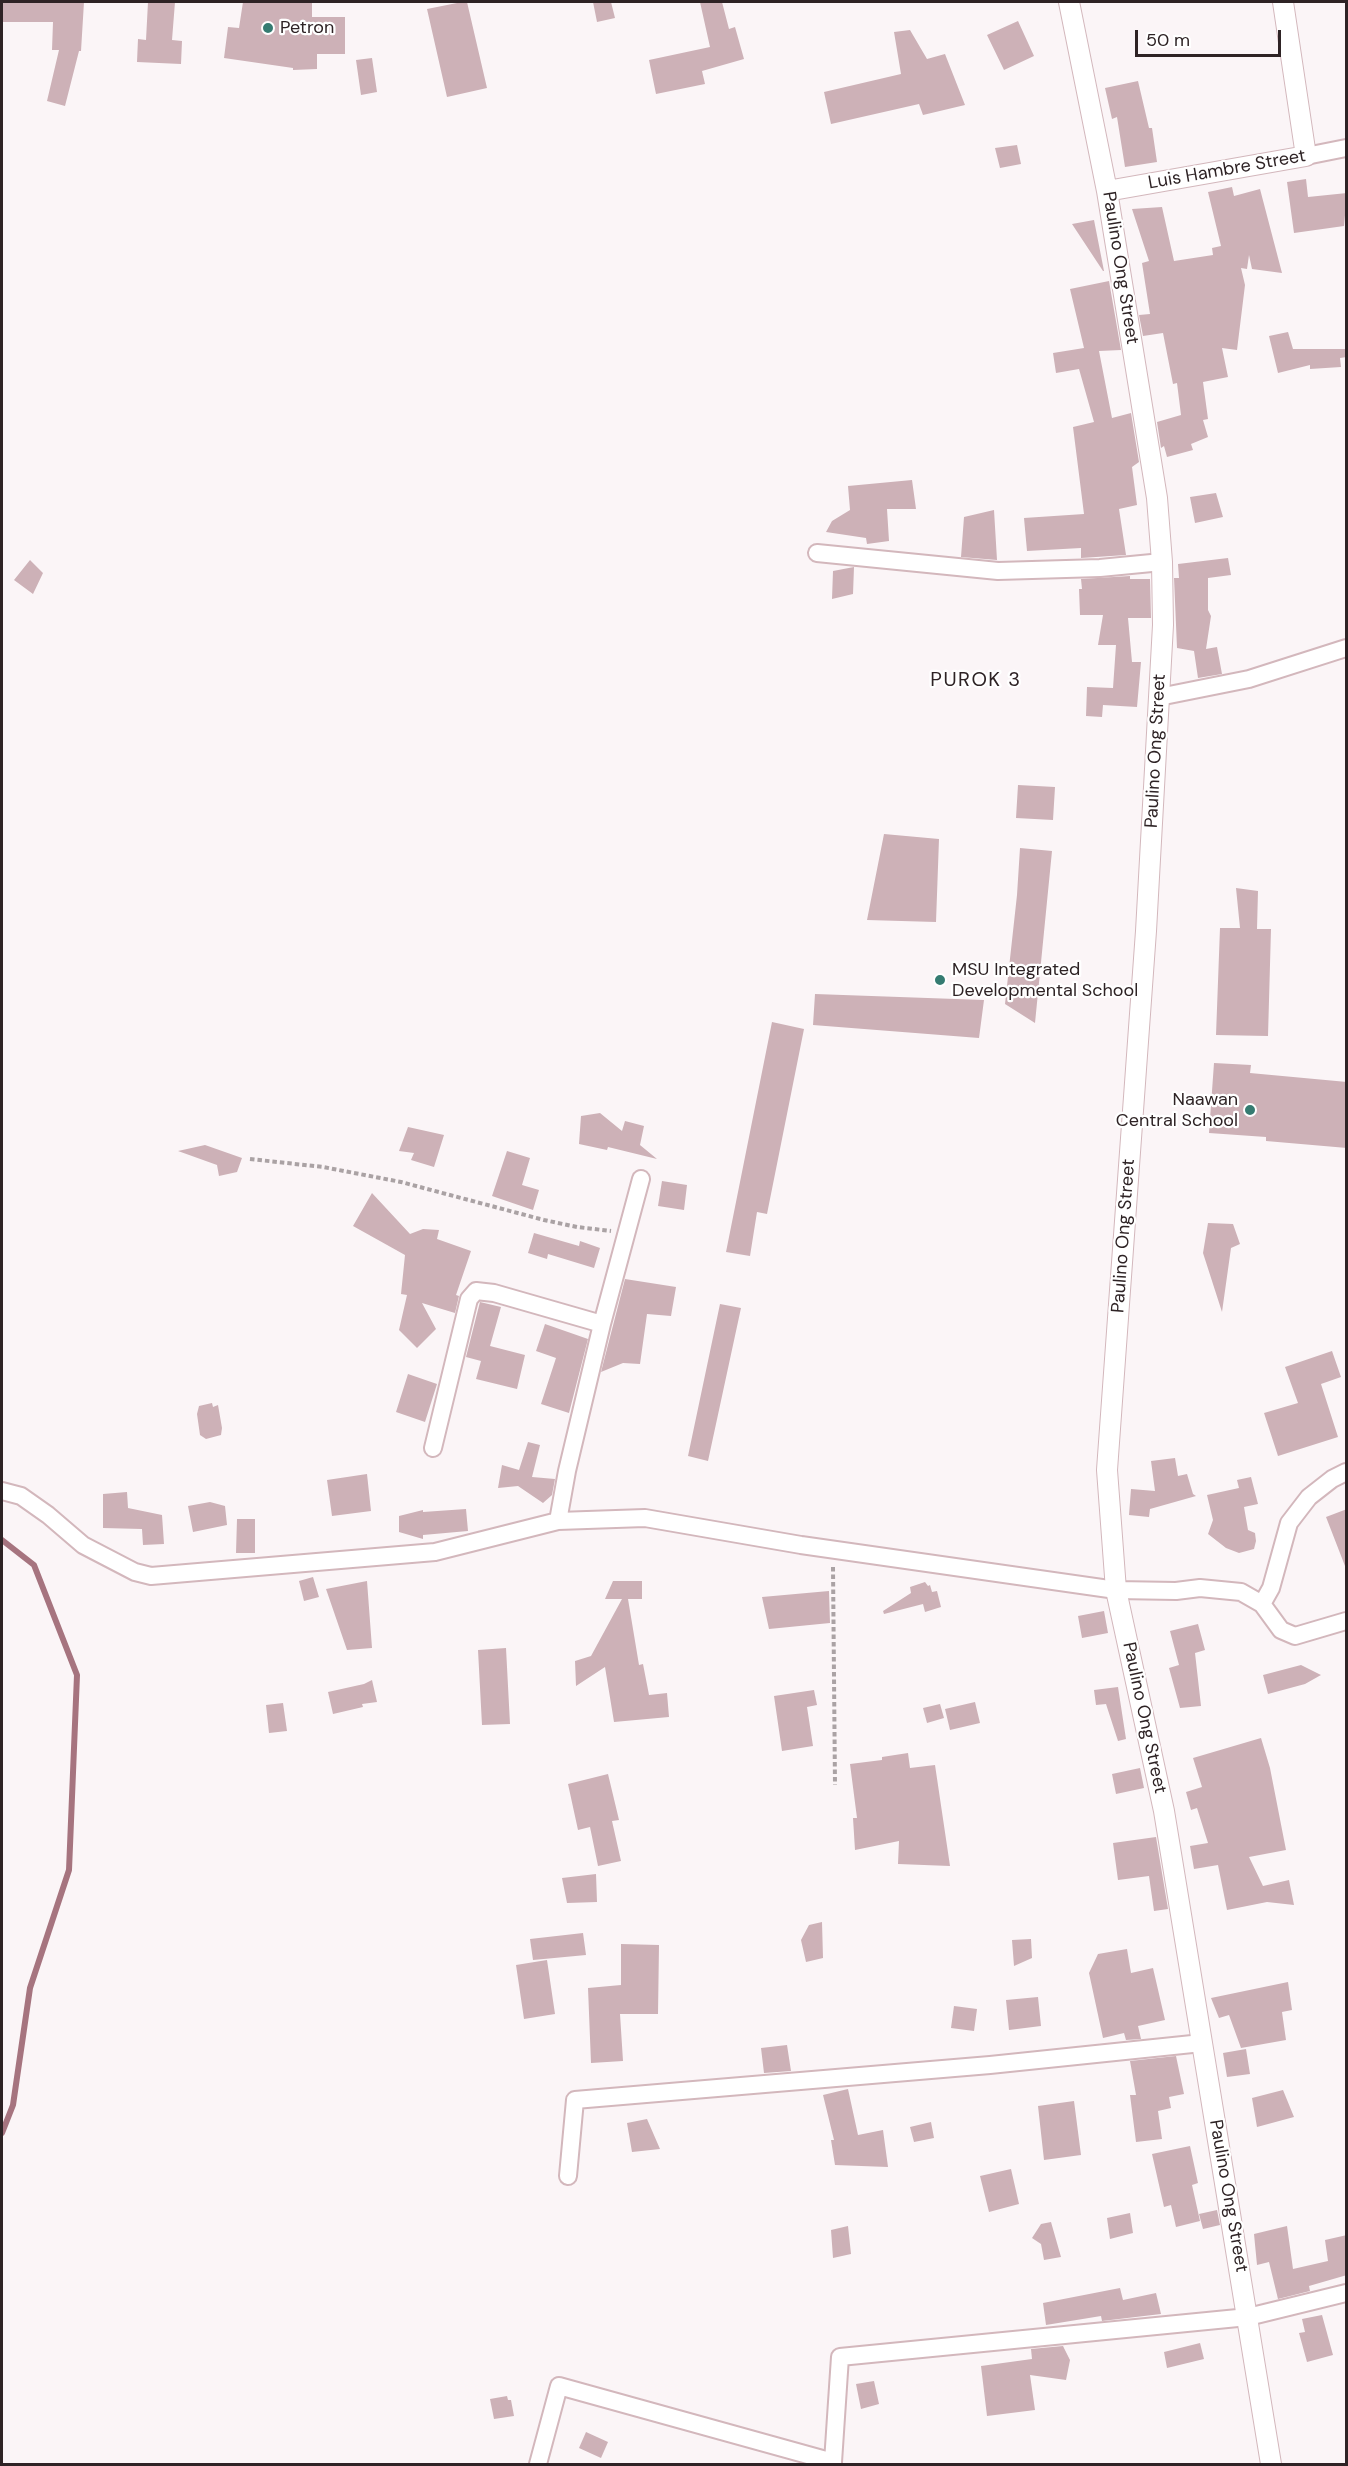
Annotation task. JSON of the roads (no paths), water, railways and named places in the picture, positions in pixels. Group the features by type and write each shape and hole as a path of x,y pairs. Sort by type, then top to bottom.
{"street":[{"name":"Paulino Ong Street","path":"1069,2 1107,191 1157,498 1162,562 1163,625 1146,931 1107,1470 1116,1590 1164,1811 1271,2464"},
{"path":"1283,2 1306,156"},
{"name":"Luis Hambre Street","path":"1107,191 1347,147"},
{"path":"817,553 998,571 1100,568 1162,562"},
{"path":"1159,697 1249,679 1347,648"},
{"path":"558,1521 567,1471 625,1234 641,1179"},
{"path":"433,1448 470,1299 476,1292 494,1293 603,1324"},
{"path":"1262,1604 1271,1588 1289,1523 1309,1497 1332,1479 1347,1472"},
{"path":"2,1491 21,1496 48,1515 83,1545 135,1572 151,1576 435,1552 558,1521 645,1518 833,1550 1116,1590 1218,1589 1241,1592 1262,1604 1281,1630 1295,1636 1347,1621"},
{"path":"568,2176 575,2100 990,2065 1202,2043"},
{"path":"538,2464 559,2386 833,2462 840,2357 1248,2317 1347,2293"}],"waterway":[{"path":"2,1540 34,1565 77,1675 69,1870 30,1988 13,2105 2,2133"}],"place":[{"name":"Petron","path":"268,28"},
{"name":"MSU Integrated Developmental School","path":"940,980"},
{"name":"Naawan Central School","path":"1250,1110"}],"district":[{"name":"PUROK 3","path":"976,681"}]}
